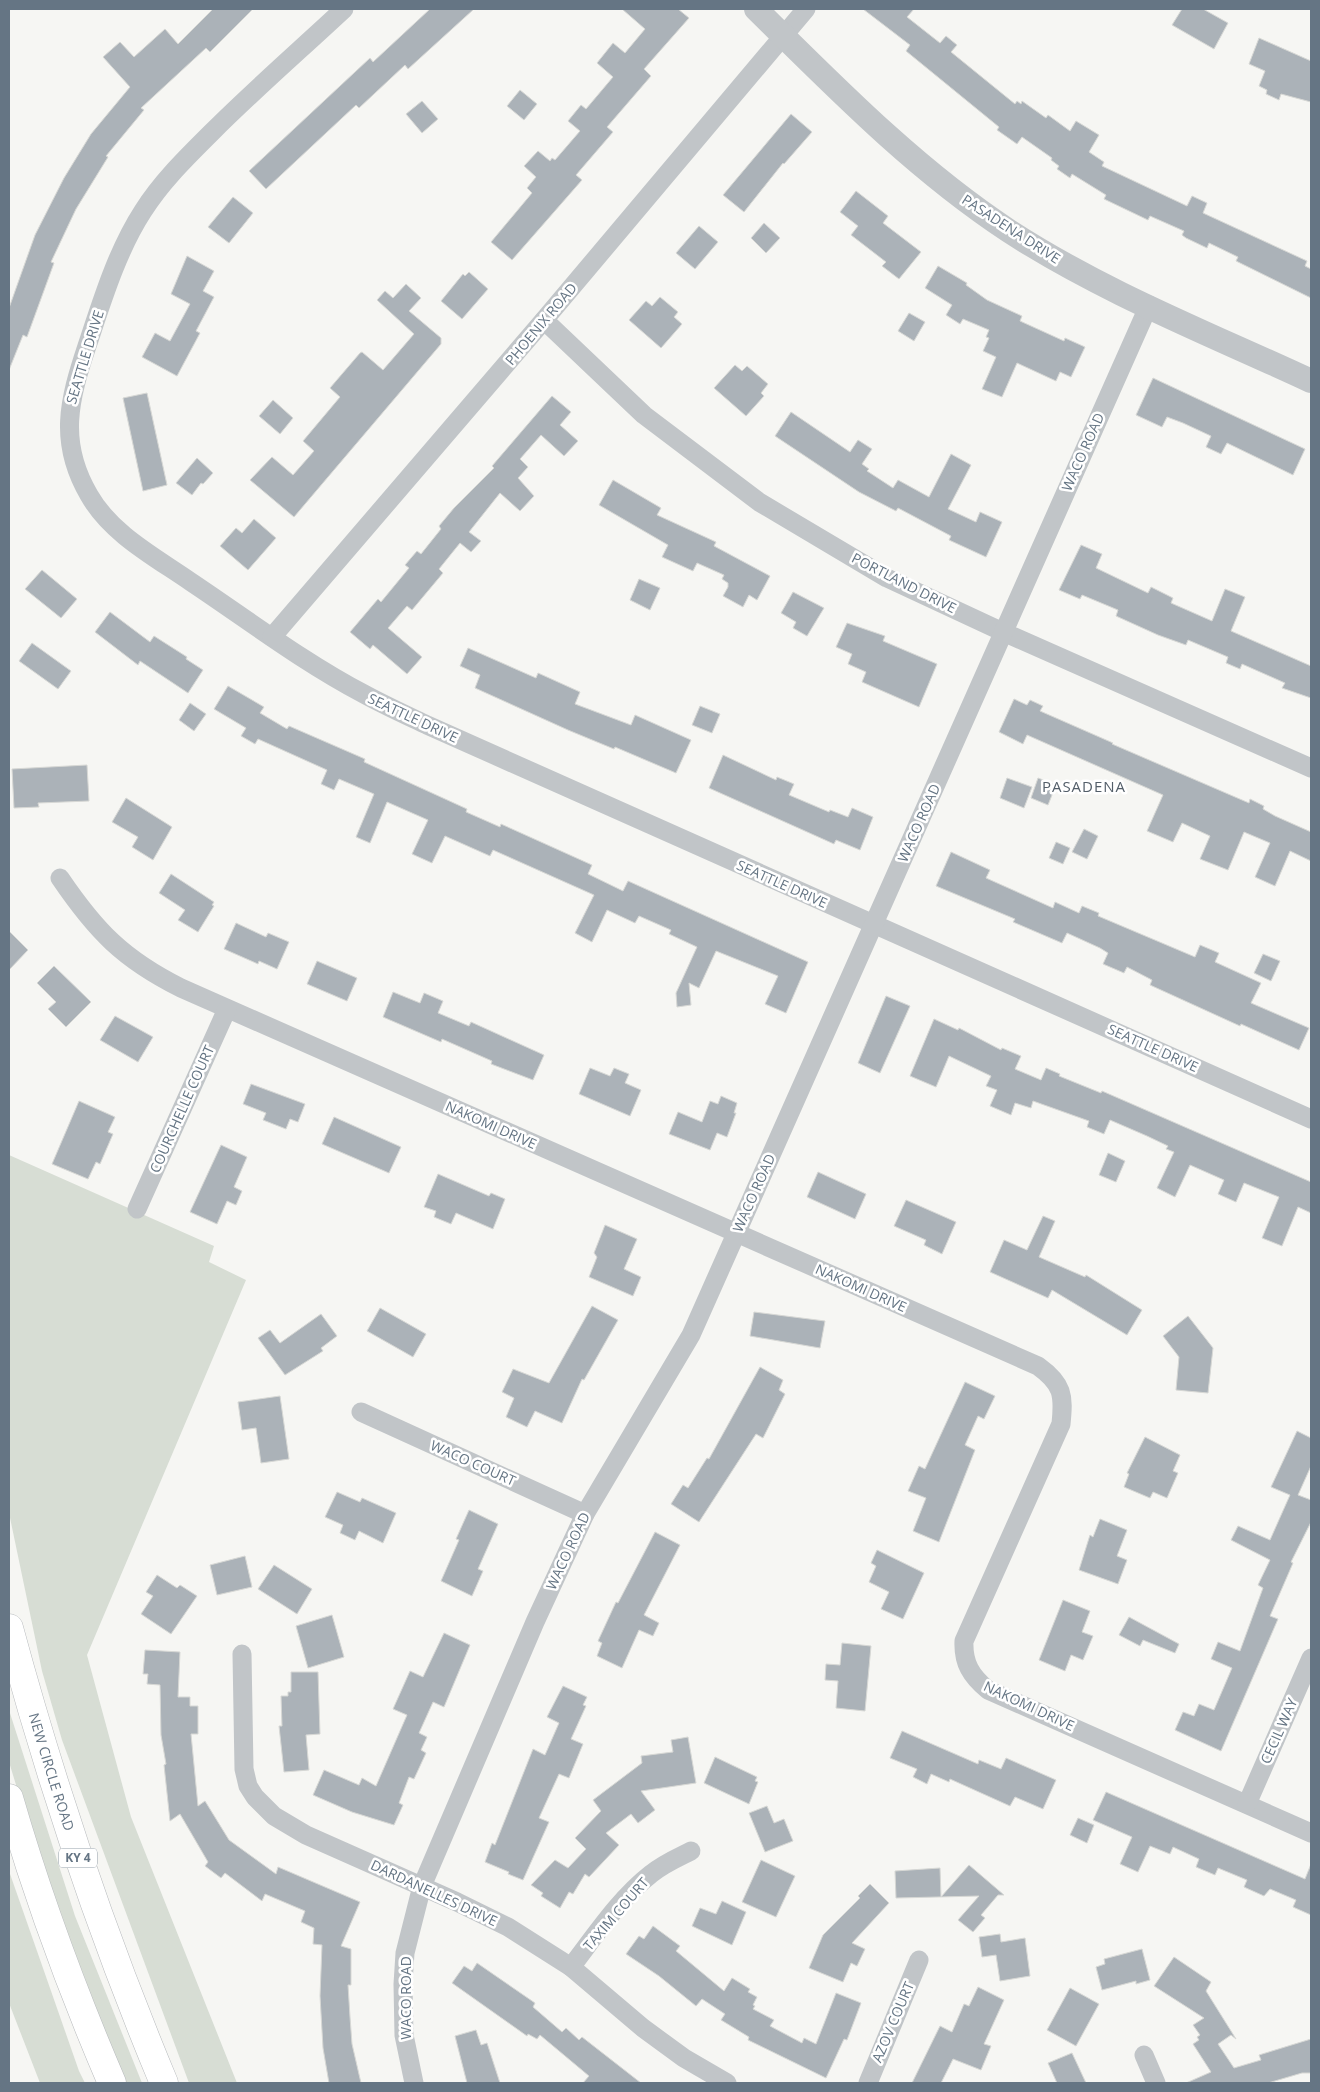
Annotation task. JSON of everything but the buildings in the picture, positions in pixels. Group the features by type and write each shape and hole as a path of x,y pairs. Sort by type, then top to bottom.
{"highway":[{"name":"NEW CIRCLE ROAD","path":"9,1628 39,1739 92,1899 126,1992 164,2083"},
{"path":"9,1798 25,1854 57,1944 112,2083"}],"street":[{"name":"SEATTLE DRIVE","path":"344,9 236,108 174,170 157,191 128,239 99,310 74,384 69,413 72,453 78,474 90,497 104,517 126,537 272,637 355,689 427,725 1311,1118"},
{"name":"PASADENA DRIVE","path":"756,9 899,147 950,189 1042,251 1149,306 1311,381"},
{"name":"PHOENIX ROAD","path":"272,637 544,320 806,9"},
{"name":"WACO ROAD","path":"414,2083 404,2035 403,1984 406,1945 422,1886 535,1622 585,1514 691,1335 1149,306"},
{"name":"PORTLAND DRIVE","path":"544,320 644,415 759,502 887,578 1003,632 1311,768"},
{"name":"NAKOMI DRIVE","path":"60,878 92,923 133,961 181,988 1038,1366 1051,1376 1058,1385 1064,1402 1061,1424 964,1641 963,1656 970,1672 988,1690 1311,1832"},
{"name":"COURCHELLE COURT","path":"137,1209 226,1009"},
{"name":"WACO COURT","path":"360,1412 585,1514"},
{"name":"DARDANELLES DRIVE","path":"242,1654 244,1769 248,1786 255,1797 274,1816 306,1835 422,1886 508,1927 571,1967 643,2028 684,2058 727,2083"},
{"name":"CECIL WAY","path":"1246,1804 1311,1658"},
{"name":"TAXIM COURT","path":"571,1967 613,1913 638,1885 663,1865 690,1851"},
{"name":"AZOV COURT","path":"868,2083 919,1960"},
{"path":"1144,2055 1156,2083"}],"shaded area":[{"path":"9,1155 214,1246 209,1262 246,1280 87,1655 131,1817 237,2083 189,2083 62,1740 42,1671 9,1513"},
{"path":"9,1710 75,1916 142,2083 123,2083 55,1912 9,1762"},
{"path":"9,1871 79,2071 85,2083 40,2083 9,2003"}],"district":[{"name":"PASADENA","path":"1084,787"}]}
